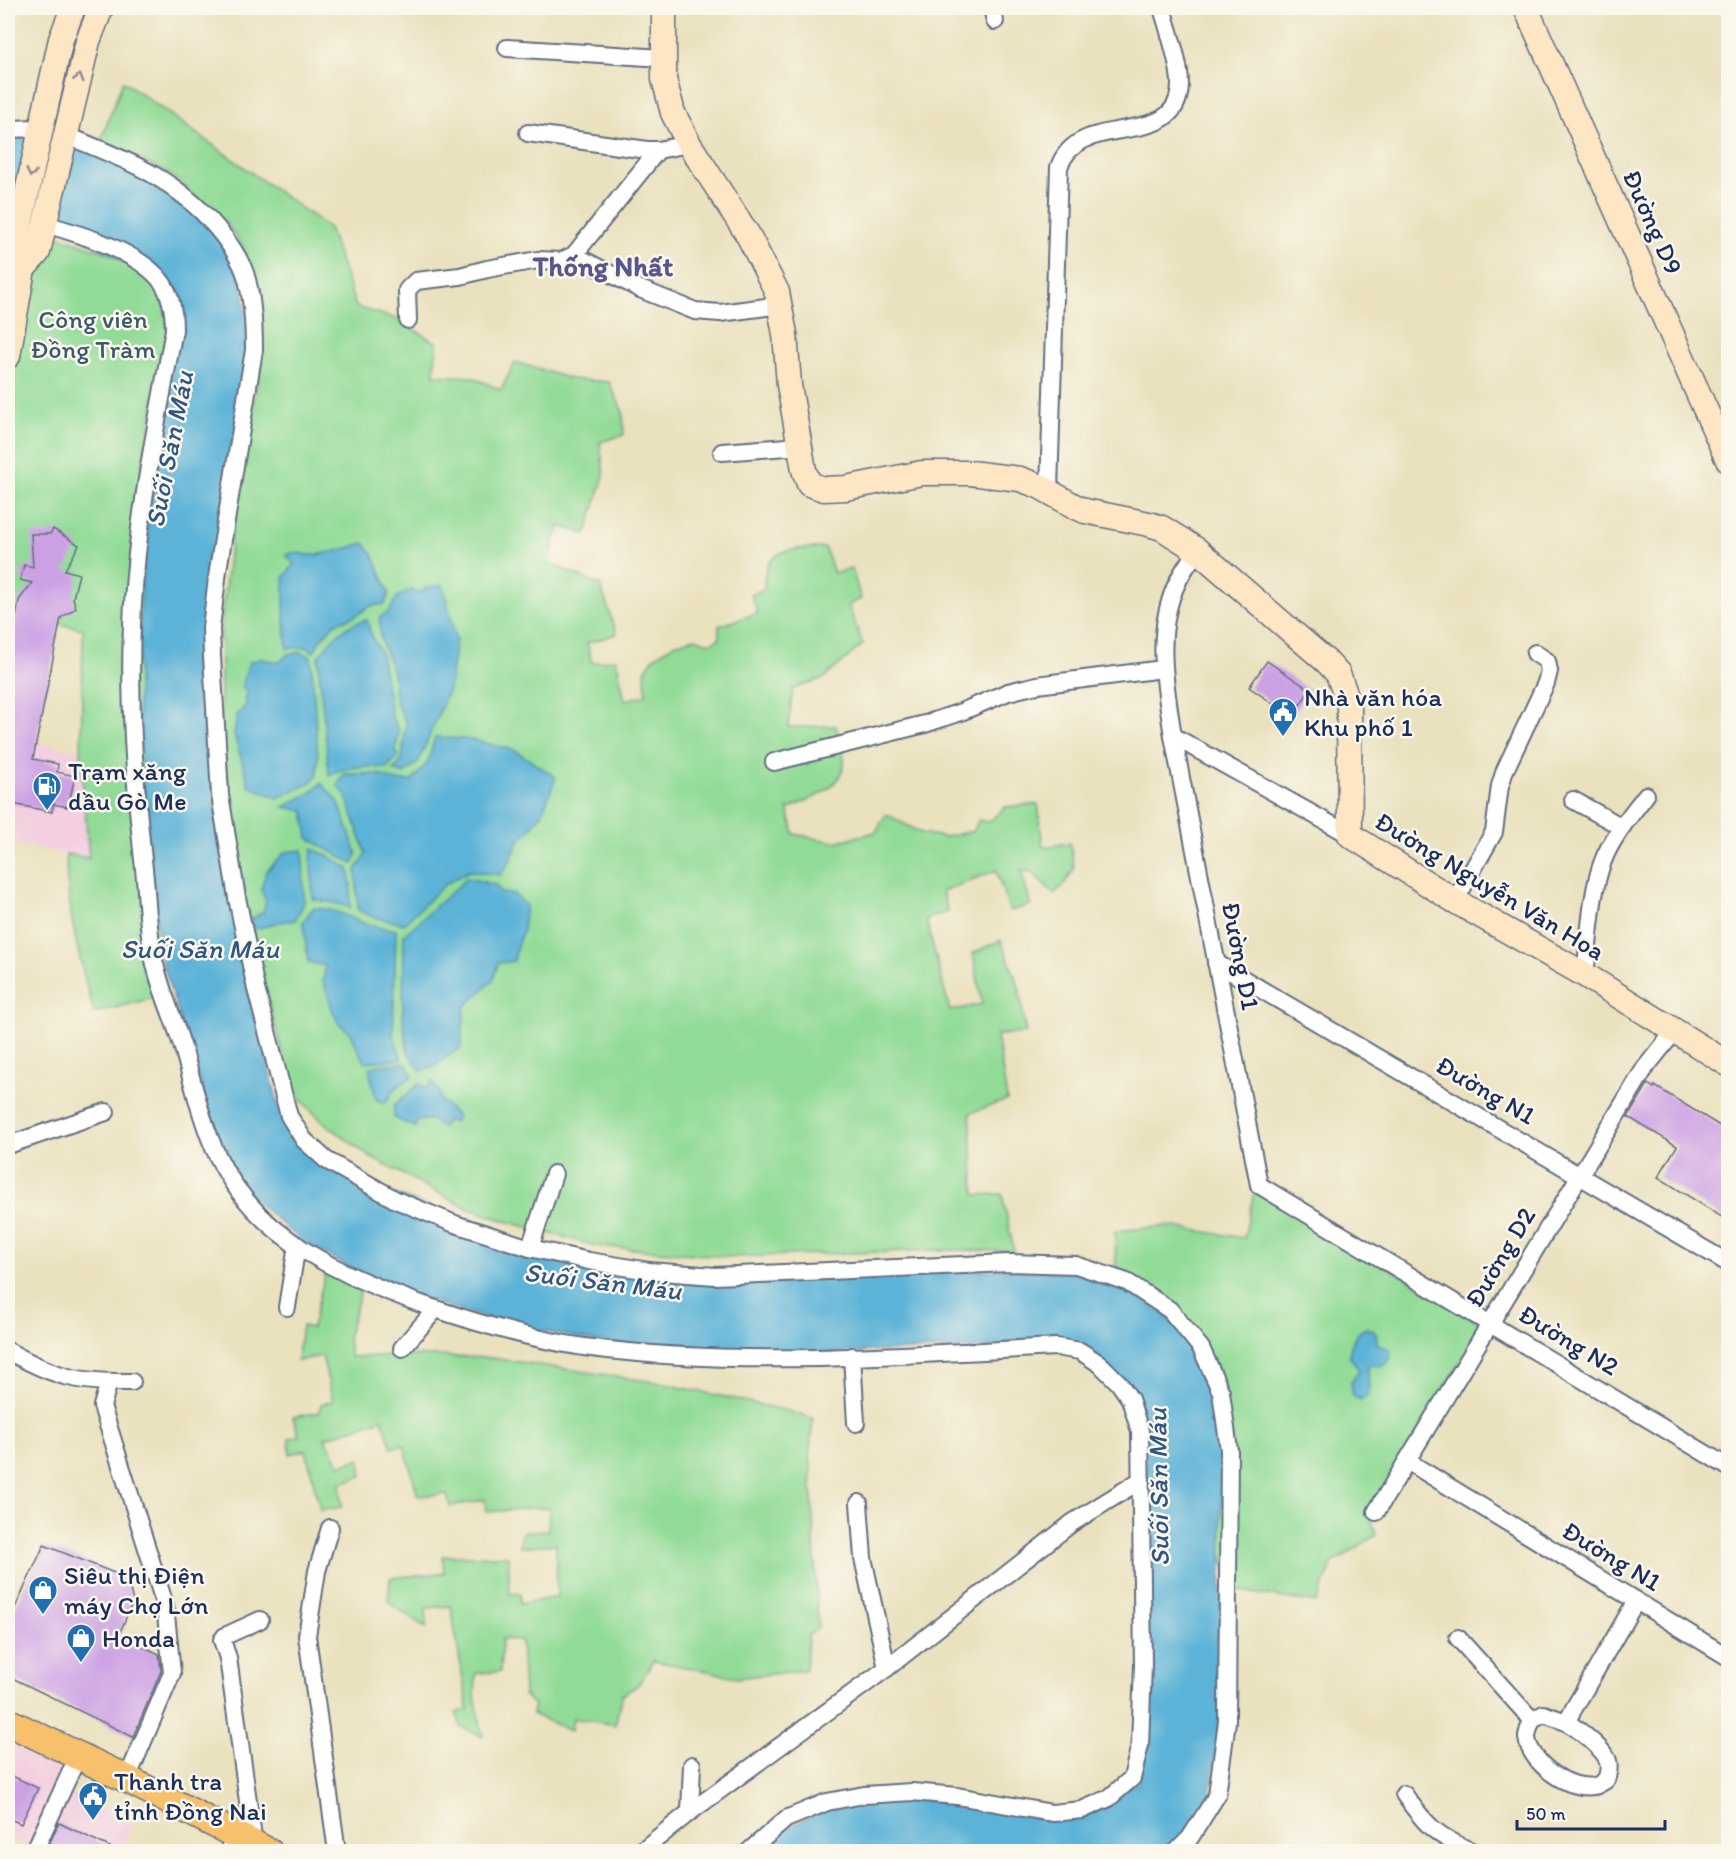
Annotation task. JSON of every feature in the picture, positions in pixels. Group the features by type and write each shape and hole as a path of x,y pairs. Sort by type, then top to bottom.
{"main road":[{"path":"8,1722 127,1779 246,1845"}],"street":[{"path":"8,356 23,269 16,246 14,218 41,128 61,39 73,8"},
{"path":"23,269 38,252 88,41 101,8"},
{"name":"Đường Nguyễn Văn Hoa","path":"664,8 663,58 667,97 673,113 689,144 748,235 777,292 781,305 789,385 804,470 809,483 824,489 846,488 922,473 995,475 1020,479 1049,490 1086,511 1162,528 1197,550 1338,674 1349,704 1350,835 1455,901 1585,975 1728,1065"},
{"path":"1049,490 1059,167 1067,151 1082,139 1156,122 1171,113 1179,94 1179,74 1162,8"},
{"name":"Đường D9","path":"1526,8 1728,460"},
{"path":"507,48 663,58"},
{"path":"8,129 41,128"},
{"path":"528,133 658,150 689,144"},
{"path":"65,135 137,165 169,183 197,206 213,223 226,239 245,273 254,321 254,350 218,570 211,628 220,795 251,969 289,1116 304,1140 326,1160 396,1200 455,1224 530,1248 589,1261 639,1269 715,1276 1009,1263 1076,1265 1127,1282 1170,1310 1201,1348 1221,1392 1229,1450 1227,1721 1217,1795 1190,1838 1176,1851"},
{"path":"408,320 407,290 417,281 460,276 537,260 561,261 574,255 658,150"},
{"path":"45,224 106,244 141,264 166,288 174,314 174,330 151,453 136,559 130,688 136,779 153,959 184,1051 203,1122 216,1155 233,1184 252,1207 274,1228 297,1245 344,1272 396,1295 465,1319 521,1334 582,1347 671,1356 780,1359 1056,1347 1080,1351 1100,1364 1119,1383 1130,1399 1140,1431 1143,1665 1140,1745 1132,1778 1109,1798 1082,1810 1052,1813 957,1796 912,1792 864,1795 827,1802 786,1819 748,1851"},
{"path":"574,255 640,288 695,311 720,313 781,305"},
{"path":"722,452 800,446"},
{"name":"Đường D1","path":"1197,550 1178,580 1169,603 1164,631 1163,669 1173,736 1259,1185"},
{"path":"1455,901 1494,832 1500,786 1505,770 1550,671 1547,661 1535,653"},
{"path":"774,762 925,724 1008,692 1037,685 1163,669"},
{"path":"1173,736 1350,835"},
{"path":"1585,975 1598,876 1603,859 1622,827 1646,795"},
{"path":"1574,800 1622,827"},
{"name":"Đường N1","path":"1216,963 1580,1174 1728,1263"},
{"name":"Đường D2","path":"1376,1512 1645,1068 1674,1032"},
{"path":"8,1145 106,1112"},
{"path":"530,1248 554,1174"},
{"name":"Đường N2","path":"1259,1185 1728,1467"},
{"path":"287,1307 297,1245"},
{"path":"402,1348 436,1309"},
{"path":"8,1351 63,1377 132,1382"},
{"path":"852,1356 856,1423"},
{"path":"108,1382 102,1406 165,1605 172,1662 172,1673 127,1779"},
{"name":"Đường N1","path":"1407,1461 1728,1657"},
{"path":"640,1851 887,1668 1072,1523 1141,1480"},
{"path":"859,1503 863,1558 887,1668"},
{"path":"330,1528 317,1571 307,1636 337,1851"},
{"path":"1566,1722 1636,1601"},
{"path":"246,1845 231,1680 222,1640 225,1636 260,1620"},
{"path":"1458,1638 1532,1720"},
{"path":"1544,1714 1566,1722 1583,1734 1608,1761 1609,1772 1606,1780 1595,1786 1582,1786 1564,1780 1546,1770 1532,1754 1527,1736 1532,1720 1544,1714"},
{"path":"34,1851 78,1756"},
{"path":"690,1812 692,1765"},
{"path":"1404,1794 1422,1821 1450,1842 1473,1851"}],"shaded area":[{"name":"Trạm xăng dầu Gò Me","path":"8,737 81,752 89,859 8,842"},
{"path":"8,1742 64,1769 29,1847 8,1837"},
{"name":"Thanh tra tỉnh Đồng Nai","path":"69,1793 133,1823 120,1851 43,1852"}],"green space":[{"path":"123,81 329,228 356,307 394,318 437,343 434,375 472,377 501,390 515,362 571,379 609,382 623,412 624,435 600,442 604,476 586,534 559,526 548,563 600,585 617,634 587,643 592,663 616,659 625,700 646,695 645,671 654,657 674,644 695,638 709,643 719,639 719,626 758,613 751,595 764,589 766,570 775,556 791,550 825,548 834,573 852,569 861,599 848,605 863,644 824,678 793,689 788,727 836,726 844,759 842,772 830,787 814,798 788,809 794,834 834,842 876,832 886,814 921,833 944,837 974,831 978,820 989,822 1005,807 1038,804 1043,847 1070,843 1074,869 1054,894 1032,872 1021,871 1031,905 1010,911 996,870 942,892 948,912 926,919 950,1011 982,1004 973,953 1001,940 1019,987 1026,1033 997,1035 1007,1100 970,1113 975,1195 1002,1194 1014,1251 937,1250 732,1257 596,1246 469,1209 370,1157 322,1121 293,1092 257,958 239,860 221,729 221,624 233,520 259,374 262,339 260,295 242,245 227,224 170,174 101,140"},
{"name":"Công viên Đồng Tràm","path":"52,234 111,254 153,283 164,301 168,331 142,467 158,997 94,1013 71,914 66,854 89,858 81,762 83,629 8,613 8,406 28,278"},
{"path":"1255,1188 1483,1324 1370,1512 1376,1535 1333,1563 1316,1603 1235,1590 1116,1271 1115,1231 1167,1226 1244,1238"},
{"path":"326,1270 362,1287 348,1335 350,1357 401,1355 492,1358 661,1383 813,1418 810,1449 818,1628 808,1636 806,1670 736,1678 653,1661 638,1685 622,1695 615,1725 573,1718 571,1731 532,1714 534,1705 524,1695 521,1640 502,1639 500,1672 476,1673 475,1696 483,1737 461,1727 456,1712 468,1710 451,1606 426,1608 426,1628 388,1602 390,1578 444,1573 443,1556 508,1556 510,1594 520,1593 520,1604 557,1597 556,1544 520,1547 522,1532 548,1530 549,1507 486,1512 485,1500 450,1506 447,1494 418,1496 404,1445 392,1448 382,1419 325,1438 340,1465 360,1459 362,1476 340,1483 342,1507 320,1510 306,1450 290,1454 289,1438 299,1437 293,1417 319,1412 321,1404 333,1401 322,1356 297,1361 302,1326 312,1328"}],"water":[{"name":"Suối Săn Máu","path":"8,133 33,135 65,143 121,166 162,188 198,217 213,233 227,252 241,282 246,312 246,351 205,664 207,729 214,802 252,1005 282,1119 323,1167 592,1269 1074,1272 1123,1287 1165,1315 1195,1351 1214,1394 1222,1450 1221,1720 1210,1793 1185,1834 1167,1851 759,1851 790,1826 830,1808 864,1802 911,1799 955,1802 1052,1821 1138,1783 1147,1430 1082,1345 779,1354 599,1342 541,1331 467,1313 404,1291 343,1264 298,1238 257,1202 238,1180 222,1152 161,958 138,723 143,562 173,285 39,216 8,210"},
{"path":"364,543 372,553 389,593 385,604 370,606 355,616 334,624 320,640 314,652 306,647 287,648 284,578 294,564 286,555 292,553 324,554"},
{"path":"443,585 456,640 449,689 418,763 404,774 393,770 402,761 406,723 396,702 393,672 381,640 379,618 389,612 397,597 411,590 421,593 426,588"},
{"path":"367,620 372,637 381,653 391,714 399,732 395,751 399,756 386,768 356,767 329,775 318,657 345,629"},
{"path":"300,652 311,656 318,756 317,775 309,784 277,798 249,786 234,734 237,715 246,705 246,693 242,685 249,662 260,659 280,662 288,654"},
{"path":"435,737 474,740 514,750 556,777 542,814 520,839 511,860 501,875 469,871 444,885 404,924 373,917 358,910 356,870 366,854 346,796 338,786 343,774 378,774 395,781 412,781 428,762"},
{"path":"321,783 338,801 357,854 353,864 308,838 304,811 284,807 312,792"},
{"path":"312,849 329,856 349,869 350,908 313,899"},
{"path":"303,850 304,903 295,920 256,929 250,920 263,912 266,901 261,890 266,872 285,852"},
{"path":"467,878 496,885 501,893 514,894 526,905 523,930 514,961 498,963 493,980 465,1007 461,1047 436,1065 421,1071 408,1052 403,1023 404,935"},
{"path":"313,908 333,911 367,924 396,930 393,1035 402,1059 365,1062 351,1033 339,1024 323,980 326,966 308,962 303,922"},
{"path":"405,1063 413,1076 394,1089 386,1103 376,1100 369,1068"},
{"path":"432,1081 439,1092 440,1099 458,1117 455,1122 446,1121 442,1128 431,1120 418,1120 415,1127 394,1118 394,1105 419,1084 427,1088"},
{"path":"1366,1328 1374,1332 1377,1344 1389,1349 1391,1354 1385,1365 1368,1365 1369,1395 1361,1400 1353,1396 1351,1383 1359,1370 1349,1355 1354,1339"}],"building":[{"path":"53,529 79,545 65,570 79,574 73,598 76,608 61,618 33,759 58,764 57,772 75,776 68,807 53,804 52,812 8,803 8,662 19,600 32,583 20,580 24,565 33,567 31,534 50,534"},
{"path":"1267,661 1310,690 1292,717 1249,687"},
{"path":"1648,1084 1654,1088 1655,1086 1728,1131 1728,1221 1658,1177 1677,1146 1628,1117"},
{"path":"44,1545 127,1578 133,1601 119,1635 159,1654 161,1671 133,1737 8,1676 8,1604 15,1608"},
{"path":"8,1774 38,1788 21,1824 8,1818"},
{"path":"59,1823 118,1851 46,1851"}],"place":[{"name":"Nhà văn hóa Khu phố 1","path":"1283,738"},
{"name":"Trạm xăng dầu Gò Me","path":"47,812"},
{"name":"Siêu thị Điện máy Chợ Lớn","path":"43,1616"},
{"name":"Honda","path":"81,1664"},
{"name":"Thanh tra tỉnh Đồng Nai","path":"93,1822"}],"district":[{"name":"Thống Nhất","path":"603,266"}]}
